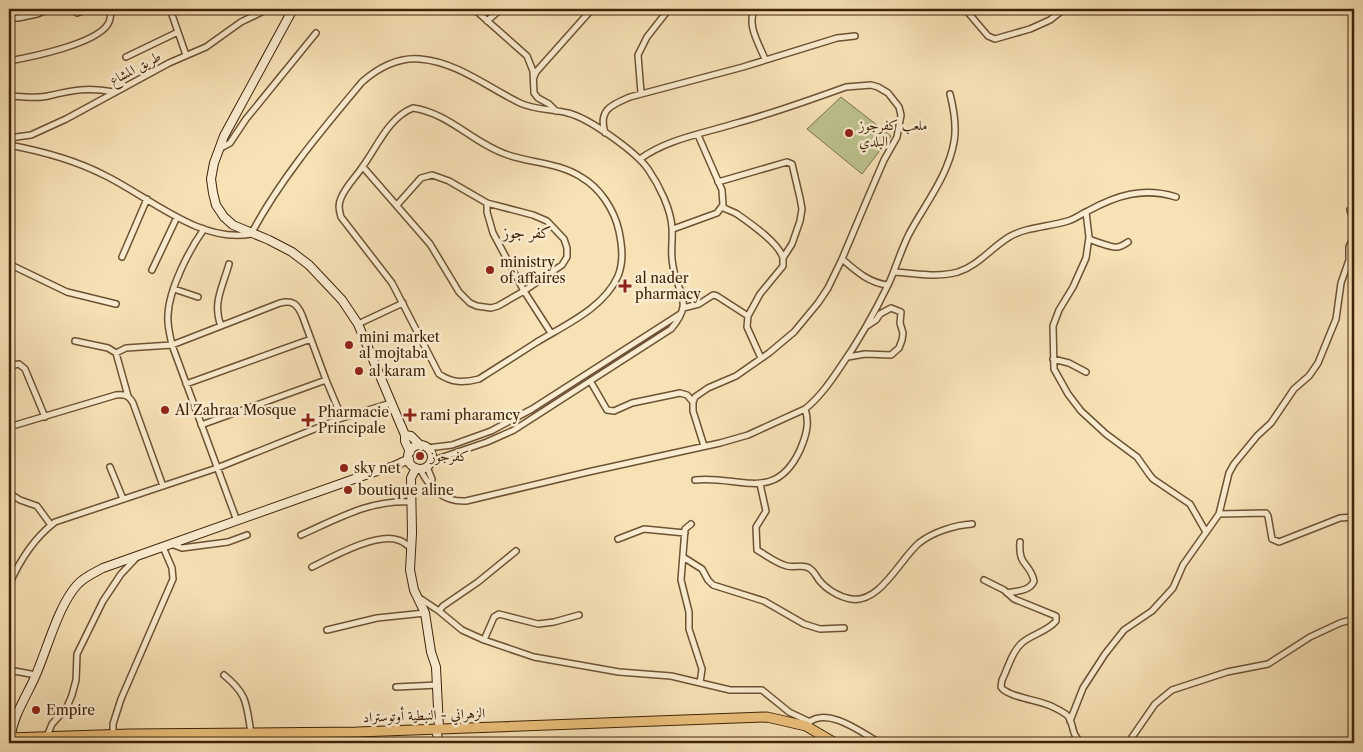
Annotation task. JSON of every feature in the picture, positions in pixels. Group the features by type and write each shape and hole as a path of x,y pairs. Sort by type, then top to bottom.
{"highway":[{"name":"الزهراني - النبطية أوتوستراد","path":"438,735 752,718 780,719 808,724 835,743"},
{"name":"الزهراني - النبطية أوتوستراد","path":"12,738 113,734 438,735 755,722 776,723 798,728 828,743"},
{"name":"الزهراني - النبطية أوتوستراد","path":"12,738 271,741 344,734"}],"street":[{"path":"18,18 29,9"},
{"path":"9,18 38,14 50,9"},
{"path":"72,9 77,13 89,9"},
{"path":"9,61 53,52 89,38 109,23 111,9"},
{"path":"170,9 186,55"},
{"name":"طريق المشاع","path":"9,138 22,137 43,130 186,55 206,47 241,22 268,9"},
{"path":"293,9 218,149 211,179 216,205 233,225 292,252 309,265 342,300 358,324 405,435 409,455 422,466 427,482 446,498 455,502 748,435 805,409 818,397 848,357 867,327 909,236 938,186 954,143 954,111 950,94"},
{"path":"474,9 527,56 532,66 534,77 533,90 536,96 556,111"},
{"path":"487,21 501,9"},
{"path":"534,77 536,72 592,9"},
{"path":"641,93 638,55 648,37 669,9"},
{"path":"748,9 751,15 752,26 765,59"},
{"path":"751,15 755,9"},
{"path":"965,9 988,36 995,39 1030,29 1050,20 1064,9"},
{"path":"126,57 178,32"},
{"path":"218,149 230,143 246,120 316,33"},
{"path":"605,133 602,118 606,111 617,102 641,93 730,70 837,38 855,36"},
{"path":"251,234 262,213 317,136 362,82 374,71 387,64 418,58 434,61 470,75 528,106 579,117 605,133 640,159 650,172 668,208 672,229 672,265 682,292 681,311 671,329 514,430 422,466 403,468 394,466"},
{"path":"640,159 656,149 846,88 871,85 878,87 888,93 899,108 901,115 897,137 884,160 828,288 794,332 736,376 722,380 699,393 692,402"},
{"path":"9,96 48,96 64,91 72,92 87,89 114,93"},
{"path":"413,108 430,112 505,154 560,168 580,176 590,184 609,205 615,217 622,248 619,275 609,291 594,305 479,379 468,382 448,380 439,374 403,303 385,273 341,217 340,199 363,167 390,126 400,115 413,108"},
{"path":"672,229 717,213 722,207 723,200 718,182 698,135"},
{"path":"9,145 60,158 104,174 204,230 226,234 251,234"},
{"path":"718,182 787,162 792,164 802,209 792,244 783,258"},
{"path":"363,167 430,244 459,292 470,303 484,308 498,306 562,265 567,257 564,239 547,221 533,215 487,203 449,181 432,175 421,178 397,205"},
{"path":"894,272 935,276 958,272 972,266 1007,238 1022,231 1070,221 1124,195 1162,194 1176,197"},
{"path":"122,257 147,199"},
{"path":"487,203 490,225 524,291 551,333"},
{"path":"722,207 735,213 768,238 781,252 783,258 783,266 760,294 748,316 747,327 761,358"},
{"path":"1350,210 1354,222"},
{"path":"1086,212 1089,240 1086,258 1054,322 1054,369 1081,411 1106,434 1137,457 1153,479 1190,504 1206,532"},
{"path":"152,270 178,217"},
{"path":"204,230 186,258 174,289 168,313 168,326 172,345 237,521"},
{"path":"1070,721 1083,688 1105,654 1124,630 1152,611 1173,588 1184,565 1219,514 1229,473 1234,464 1257,436 1271,423 1294,389 1318,363 1338,314 1341,283 1349,260 1348,246 1354,236"},
{"path":"1089,240 1115,248 1128,242"},
{"path":"842,259 870,280 888,285"},
{"path":"9,264 62,290 116,304"},
{"path":"221,326 216,306 229,264"},
{"path":"174,289 198,297"},
{"path":"12,738 62,610 77,584 87,576 103,568 167,545 371,472 394,466 409,455 417,446 452,445 491,431 532,408 681,311 699,304 713,295 748,316"},
{"path":"116,353 126,348 172,345 275,304 288,301 297,305 300,310 342,418"},
{"path":"358,324 403,303"},
{"path":"848,357 865,354 892,355 898,348 903,333 900,323 901,312 892,308 880,314 867,327"},
{"path":"186,384 310,339"},
{"path":"75,341 103,346 116,353 128,396 133,403 163,486"},
{"path":"1053,359 1069,363 1086,372"},
{"path":"9,366 19,364 25,369 45,417"},
{"path":"201,425 326,380"},
{"path":"592,384 608,410 614,411 632,403 680,393 687,395 692,402 704,446"},
{"path":"9,427 116,395 128,396"},
{"path":"9,585 31,546 51,525 62,519 217,468 342,418 391,403"},
{"path":"532,408 537,416"},
{"path":"695,480 711,478 760,484 776,479 786,472 793,463 807,431 808,420 805,409"},
{"path":"405,435 411,436 431,453 411,478 411,580 425,613 438,685 438,735"},
{"path":"110,467 123,499"},
{"path":"760,484 766,511 756,527 756,550 787,566 807,567 825,588 848,598 854,599 867,596 878,590 924,539 946,530 972,524"},
{"path":"9,493 20,500 36,506 51,525"},
{"path":"301,535 370,505 391,501 412,502"},
{"path":"1219,514 1266,514 1272,539 1279,542 1340,518 1354,517"},
{"path":"691,524 686,527 681,580 688,606 689,629 702,669 700,683"},
{"path":"618,539 644,529 685,533"},
{"path":"167,545 182,548 228,542 247,535"},
{"path":"312,566 381,539 396,539 411,548"},
{"path":"1007,593 1026,589 1032,586 1034,581 1030,571 1020,557 1020,542"},
{"path":"113,734 115,717 173,579 167,545"},
{"path":"439,611 443,606 478,582 516,552"},
{"path":"47,736 52,724 67,707 72,696 76,680 77,654 98,610 111,586 138,556"},
{"path":"682,557 702,569 713,585 764,601 804,624 820,629 844,628"},
{"path":"984,580 1030,607 1054,614 1056,618 1051,626 1024,641 1019,646 1002,680 1002,689 1006,693 1049,705 1063,712 1070,721 1075,737 1082,743"},
{"path":"418,597 462,630 484,640 534,657 619,672 671,676 730,690 762,690 789,712 808,724 818,718 831,718 856,729 880,743"},
{"path":"327,630 377,618 425,613"},
{"path":"484,640 494,618 499,614 538,624 579,615"},
{"path":"1128,743 1155,704 1172,690 1227,672 1268,664 1310,636 1354,618"},
{"path":"9,670 36,675"},
{"path":"224,675 235,684 245,698 251,734"},
{"path":"396,687 438,685"}],"green space":[{"name":"ملعب كفرجوز البلدي","path":"841,97 891,136 862,174 807,129"}],"place":[{"name":"ملعب كفرجوز البلدي","path":"849,133"},
{"name":"ministry of affaires","path":"490,270"},
{"name":"al nader pharmacy","path":"625,286"},
{"name":"mini market al mojtaba","path":"349,345"},
{"name":"al karam","path":"359,371"},
{"name":"Al Zahraa Mosque","path":"165,410"},
{"name":"rami pharamcy","path":"410,415"},
{"name":"Pharmacie Principale","path":"308,420"},
{"name":"كفرجوز","path":"420,456"},
{"name":"sky net","path":"344,468"},
{"name":"boutique aline","path":"348,490"},
{"name":"Empire","path":"36,710"}],"district":[{"name":"كفر جوز","path":"527,232"}]}
